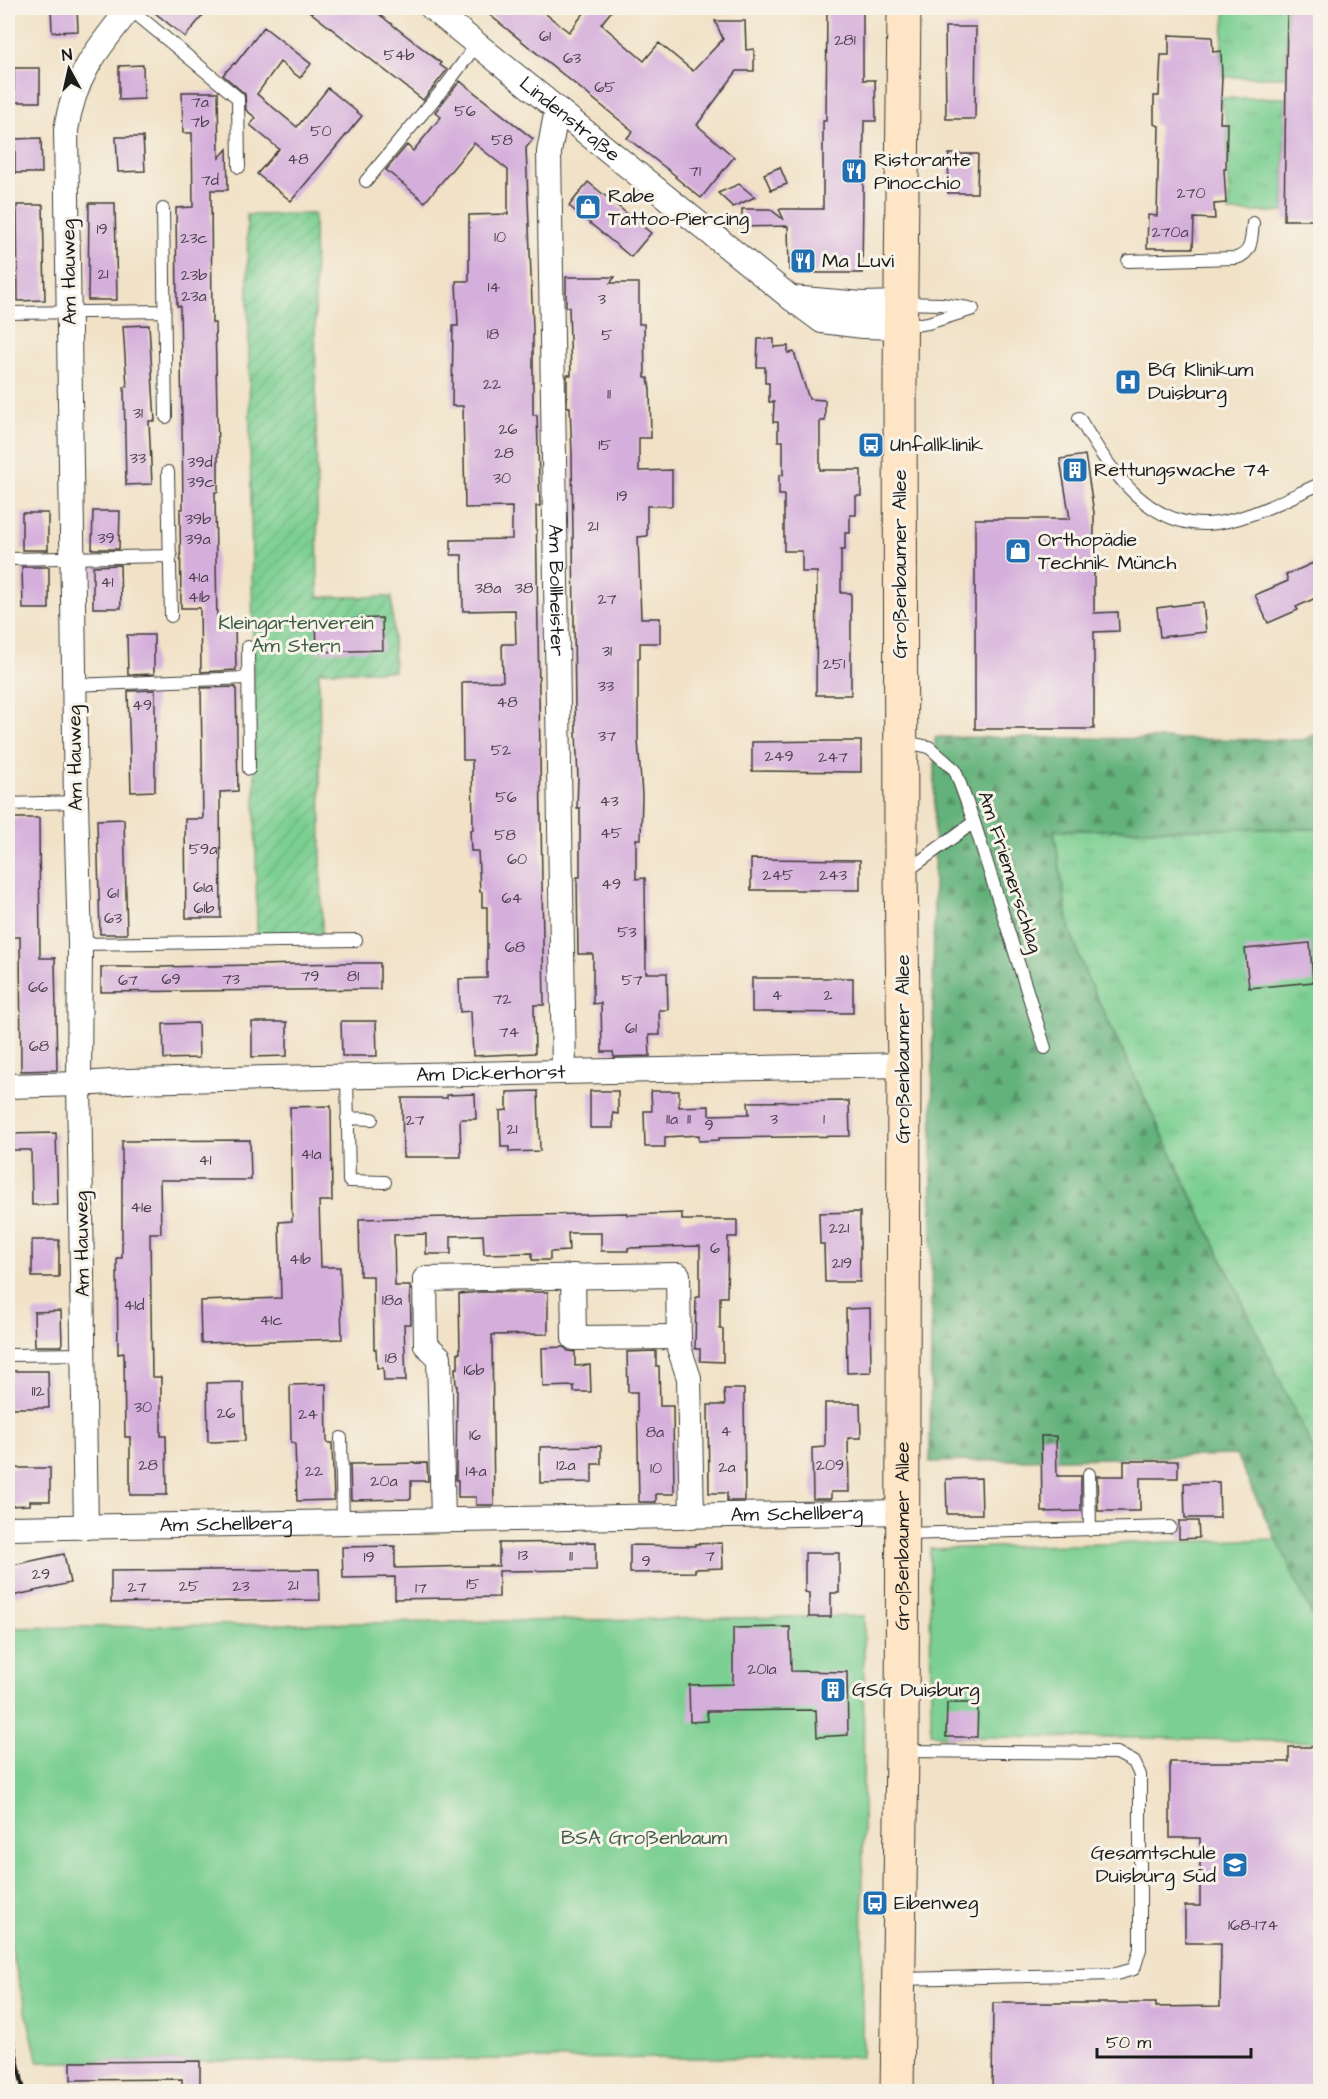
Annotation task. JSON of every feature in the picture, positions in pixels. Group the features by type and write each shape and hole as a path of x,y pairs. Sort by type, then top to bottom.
{"main road":[{"name":"Großenbaumer Allee","path":"897,2091 902,1750 904,1065 900,741 904,8"}],"street":[{"name":"Am Hauweg","path":"86,1527 79,1084 80,944 66,130 69,106 77,83 94,54 130,8"},
{"name":"Lindenstraße","path":"432,8 791,298 862,303 901,315"},
{"name":"Am Bollheister","path":"557,109 549,152 564,1072"},
{"name":"Am Dickerhorst","path":"8,1086 127,1081 904,1065"},
{"path":"442,1520 439,1357 426,1345 425,1279 573,1276 678,1275 679,1348 689,1378 692,1517"},
{"path":"573,1276 574,1338 679,1337"},
{"name":"Am Schellberg","path":"8,1528 692,1517 902,1523"}],"lane":[{"path":"130,8 238,98 239,167"},
{"path":"366,181 447,84 477,44"},
{"path":"163,209 166,417"},
{"path":"1128,261 1236,258 1245,255 1250,247 1253,222"},
{"path":"8,313 164,311"},
{"path":"1079,418 1095,445 1130,488 1151,508 1169,519 1207,524 1235,518 1259,511 1320,484"},
{"path":"168,472 171,615"},
{"path":"8,559 171,556"},
{"path":"248,647 249,769"},
{"path":"74,684 247,678"},
{"name":"Am Friemerschlag","path":"900,741 929,747 955,770 974,822 1046,1048"},
{"path":"8,804 76,802"},
{"path":"901,876 974,822"},
{"path":"80,944 356,940"},
{"path":"347,1076 349,1181 385,1182"},
{"path":"347,1118 372,1119"},
{"path":"8,1355 83,1354"},
{"path":"341,1438 343,1522"},
{"path":"1089,1474 1090,1530"},
{"path":"902,1523 1090,1530 1170,1527"},
{"path":"898,1979 1116,1974 1134,1969 1140,1949 1140,1774 1134,1762 1117,1753 902,1750"}],"green space":[{"path":"1226,8 1287,8 1286,77 1222,77 1221,51"},
{"path":"1221,98 1285,98 1284,212 1229,212 1227,123"},
{"name":"Kleingartenverein Am Stern","path":"314,214 318,597 392,597 394,671 319,671 322,934 257,935 247,215"},
{"path":"1320,732 1320,829 1054,830 1069,927 1086,975 1320,1464 1320,1634 1236,1455 930,1462 935,737 1303,740"},
{"path":"1320,829 1320,1465 1086,975 1069,927 1054,830"},
{"path":"1277,1539 1320,1634 1320,1742 946,1737 931,1733 930,1549"},
{"name":"BSA Großenbaum","path":"864,1616 862,2057 38,2062 8,1935 8,1628"}],"building":[{"path":"51,8 77,8 78,31 52,32"},
{"path":"149,8 209,8 185,37"},
{"path":"305,8 371,8 447,70 423,100"},
{"path":"481,8 538,8 569,32 588,8 614,8 601,24 644,61 659,43 693,71 723,39 715,21 745,21 746,50 754,49 754,71 737,71 697,125 734,157 701,198 627,138 633,131"},
{"path":"827,8 863,8 863,80 875,80 876,121 864,121 862,273 789,270 788,226 742,227 742,209 770,209 784,220 779,209 823,209"},
{"path":"1287,8 1320,8 1320,220 1284,220"},
{"path":"264,27 311,64 300,78 280,62 257,94 297,127 328,88 362,116 291,201 257,174 279,149 250,125 256,118 246,110 245,94 223,75 235,64"},
{"path":"945,27 976,27 975,119 946,119"},
{"path":"1169,35 1212,37 1213,52 1221,51 1220,123 1227,123 1226,169 1224,169 1226,203 1214,204 1215,219 1194,218 1193,248 1147,248 1148,215 1157,216 1159,126 1154,124 1154,96 1159,96 1161,55 1169,55"},
{"path":"143,65 144,99 119,100 119,66"},
{"path":"14,68 40,68 40,102 14,102"},
{"path":"460,81 533,139 526,148 533,328 533,415 537,415 540,506 536,506 544,1005 534,1005 535,1053 473,1056 471,1011 460,1012 459,979 487,978 487,907 482,907 478,851 471,851 472,760 463,760 462,682 503,681 502,644 516,644 515,610 463,611 462,555 451,555 451,540 512,539 512,507 465,508 463,406 452,406 453,326 458,326 456,281 469,281 469,215 508,214 508,170 474,143 425,202 386,170 407,145 413,151 441,117 435,112"},
{"path":"182,92 218,92 219,158 227,149 228,190 211,190 212,323 215,323 218,451 218,492 215,492 217,625 235,624 236,670 201,672 200,608 181,608 182,422 176,208 193,207 192,133 183,133"},
{"path":"116,137 143,137 145,171 118,172"},
{"path":"41,138 42,173 15,173 15,139"},
{"path":"949,154 978,154 977,193 948,193"},
{"path":"780,167 787,184 771,190 764,174"},
{"path":"588,182 651,233 631,257 569,206"},
{"path":"739,184 755,197 733,207 718,193"},
{"path":"89,203 115,203 117,300 88,300"},
{"path":"17,205 43,205 45,300 18,301"},
{"path":"566,277 615,277 610,283 639,283 639,324 644,324 645,378 648,378 650,389 651,438 639,438 639,471 672,470 672,506 647,506 647,536 638,537 641,618 660,618 660,643 640,643 640,658 638,658 638,741 642,794 641,839 636,839 636,879 645,878 646,973 667,973 668,1010 659,1010 660,1035 649,1035 650,1056 614,1057 613,1052 602,1052 601,1003 593,1004 593,954 578,954 577,877 580,877 580,808 577,808 572,454 570,407 567,407 567,375 571,375"},
{"path":"149,325 155,421 149,421 152,484 126,485 124,387 127,387 123,326"},
{"path":"758,339 774,339 774,347 788,346 788,353 794,352 809,399 825,400 825,421 820,421 820,470 861,470 861,496 856,496 856,515 850,515 850,533 845,533 845,550 841,550 841,593 851,593 851,695 816,695 817,572 802,572 802,551 784,551 784,495 779,495 779,475 783,475 783,441 778,441 778,422 773,422 774,402 769,402 769,383 765,383 765,367 757,367"},
{"path":"1085,455 1094,513 1094,613 1118,612 1119,631 1094,632 1094,729 975,729 975,519 1070,519 1060,459"},
{"path":"93,511 120,511 119,549 92,549"},
{"path":"22,513 48,513 48,550 22,550"},
{"path":"1320,560 1320,596 1296,607 1298,610 1268,623 1255,595 1288,581 1286,575"},
{"path":"120,565 121,608 93,608 93,566"},
{"path":"22,567 49,567 49,609 23,609"},
{"path":"1203,602 1206,632 1160,637 1157,608"},
{"path":"382,618 383,650 317,652 316,620"},
{"path":"127,635 154,635 154,674 128,675"},
{"path":"236,687 238,791 220,792 221,918 186,918 185,819 203,819 201,688"},
{"path":"155,690 155,791 131,792 128,691"},
{"path":"861,741 861,772 752,771 752,742"},
{"path":"8,818 39,818 40,958 55,958 57,1070 21,1071 20,937 8,937"},
{"path":"124,819 127,934 100,934 97,820"},
{"path":"751,859 860,860 860,890 751,890"},
{"path":"1310,943 1313,982 1249,988 1245,949"},
{"path":"380,963 380,989 101,992 101,967"},
{"path":"752,978 853,978 853,1013 752,1012"},
{"path":"341,1021 376,1021 377,1056 342,1056"},
{"path":"252,1022 287,1022 287,1056 252,1057"},
{"path":"198,1023 199,1058 164,1059 163,1024"},
{"path":"538,1091 540,1151 509,1152 509,1147 501,1147 500,1111 507,1110 507,1092"},
{"path":"590,1091 618,1091 618,1114 613,1113 613,1128 590,1128"},
{"path":"651,1091 679,1091 679,1107 709,1106 709,1115 749,1114 748,1102 849,1101 850,1136 719,1138 719,1140 699,1141 699,1135 665,1137 665,1147 645,1147 644,1111 652,1111"},
{"path":"475,1094 476,1119 460,1119 461,1157 403,1157 402,1098 447,1098 447,1095"},
{"path":"331,1106 332,1201 319,1201 321,1267 340,1267 342,1339 201,1343 200,1301 281,1298 279,1222 292,1221 290,1107"},
{"path":"56,1133 58,1205 32,1205 31,1150 8,1150 8,1134"},
{"path":"250,1140 251,1180 160,1180 161,1233 150,1233 152,1377 161,1377 161,1436 166,1436 167,1495 130,1495 130,1437 125,1437 124,1353 118,1354 117,1258 122,1258 122,1141"},
{"path":"860,1212 860,1282 825,1282 824,1244 820,1244 819,1213"},
{"path":"627,1213 627,1215 682,1213 682,1220 737,1220 737,1237 728,1237 727,1297 720,1297 723,1362 700,1361 700,1349 695,1349 696,1297 700,1297 700,1246 601,1251 601,1233 568,1233 569,1251 550,1252 550,1260 532,1260 532,1253 484,1254 483,1235 451,1236 451,1254 426,1254 426,1234 394,1235 395,1286 410,1286 411,1324 404,1324 406,1381 384,1381 383,1368 377,1368 376,1349 374,1349 373,1276 360,1276 359,1219"},
{"path":"32,1240 59,1240 59,1277 32,1277"},
{"path":"548,1292 548,1334 492,1335 494,1505 476,1505 476,1497 458,1497 458,1480 456,1480 457,1386 455,1368 458,1368 458,1353 460,1353 459,1294"},
{"path":"870,1308 871,1372 847,1373 846,1309"},
{"path":"61,1311 62,1346 35,1346 34,1312"},
{"path":"564,1347 568,1351 575,1352 575,1366 590,1365 591,1392 574,1392 574,1386 543,1387 542,1348"},
{"path":"656,1351 656,1366 659,1366 660,1406 673,1406 674,1494 656,1494 656,1502 639,1502 637,1392 628,1392 627,1352"},
{"path":"8,1371 48,1371 49,1408 8,1408"},
{"path":"243,1382 245,1441 208,1442 207,1383"},
{"path":"326,1384 327,1443 332,1443 334,1500 297,1501 295,1443 291,1443 290,1385"},
{"path":"724,1389 744,1389 745,1501 727,1501 727,1493 709,1493 708,1405 725,1405"},
{"path":"825,1403 860,1403 861,1438 848,1438 849,1492 831,1492 831,1499 813,1499 812,1448 825,1447"},
{"path":"1041,1436 1056,1436 1057,1476 1081,1476 1081,1511 1042,1512"},
{"path":"601,1446 601,1464 592,1464 592,1482 540,1483 540,1447"},
{"path":"1124,1461 1178,1461 1178,1478 1140,1478 1140,1511 1098,1511 1097,1476 1124,1476"},
{"path":"427,1463 428,1481 411,1481 411,1499 351,1500 350,1464"},
{"path":"8,1468 50,1468 50,1501 30,1501 30,1505 8,1506"},
{"path":"981,1478 982,1514 947,1514 946,1479"},
{"path":"1219,1482 1220,1518 1185,1518 1184,1483"},
{"path":"1179,1521 1198,1521 1199,1538 1179,1539"},
{"path":"596,1542 596,1570 499,1571 499,1597 395,1599 395,1577 343,1578 342,1547 395,1546 395,1568 499,1566 499,1543"},
{"path":"722,1543 723,1568 695,1569 695,1572 630,1573 630,1545 695,1546 695,1544"},
{"path":"805,1553 839,1553 839,1593 831,1593 831,1617 809,1617 809,1593 805,1592"},
{"path":"64,1554 70,1583 8,1597 8,1566"},
{"path":"319,1569 320,1600 111,1603 111,1571"},
{"path":"790,1627 791,1671 847,1672 848,1735 817,1737 816,1710 707,1711 708,1721 690,1722 689,1685 733,1684 733,1628"},
{"path":"947,1703 978,1703 977,1737 946,1737"},
{"name":"Gesamtschule Duisburg Süd","path":"1289,1747 1320,1747 1320,2091 992,2091 993,2003 1156,2003 1156,2007 1220,2006 1221,1943 1185,1943 1185,1906 1200,1906 1200,1838 1170,1838 1170,1762 1289,1762"},
{"path":"200,2061 200,2091 182,2091 182,2079 71,2080 71,2062"}],"railway":[{"path":"8,2018 24,2092"},
{"path":"8,2082 10,2092"}],"place":[{"name":"Ristorante Pinocchio","path":"854,171"},
{"name":"Rabe Tattoo-Piercing","path":"588,207"},
{"name":"Ma Luvi","path":"803,261"},
{"name":"BG Klinikum Duisburg","path":"1128,382"},
{"name":"Unfallklinik","path":"871,445"},
{"name":"Rettungswache 74","path":"1075,470"},
{"name":"Orthopädie Technik Münch","path":"1018,551"},
{"name":"GSG Duisburg","path":"833,1690"},
{"name":"Gesamtschule Duisburg Süd","path":"1235,1865"},
{"name":"Eibenweg","path":"875,1903"}]}
